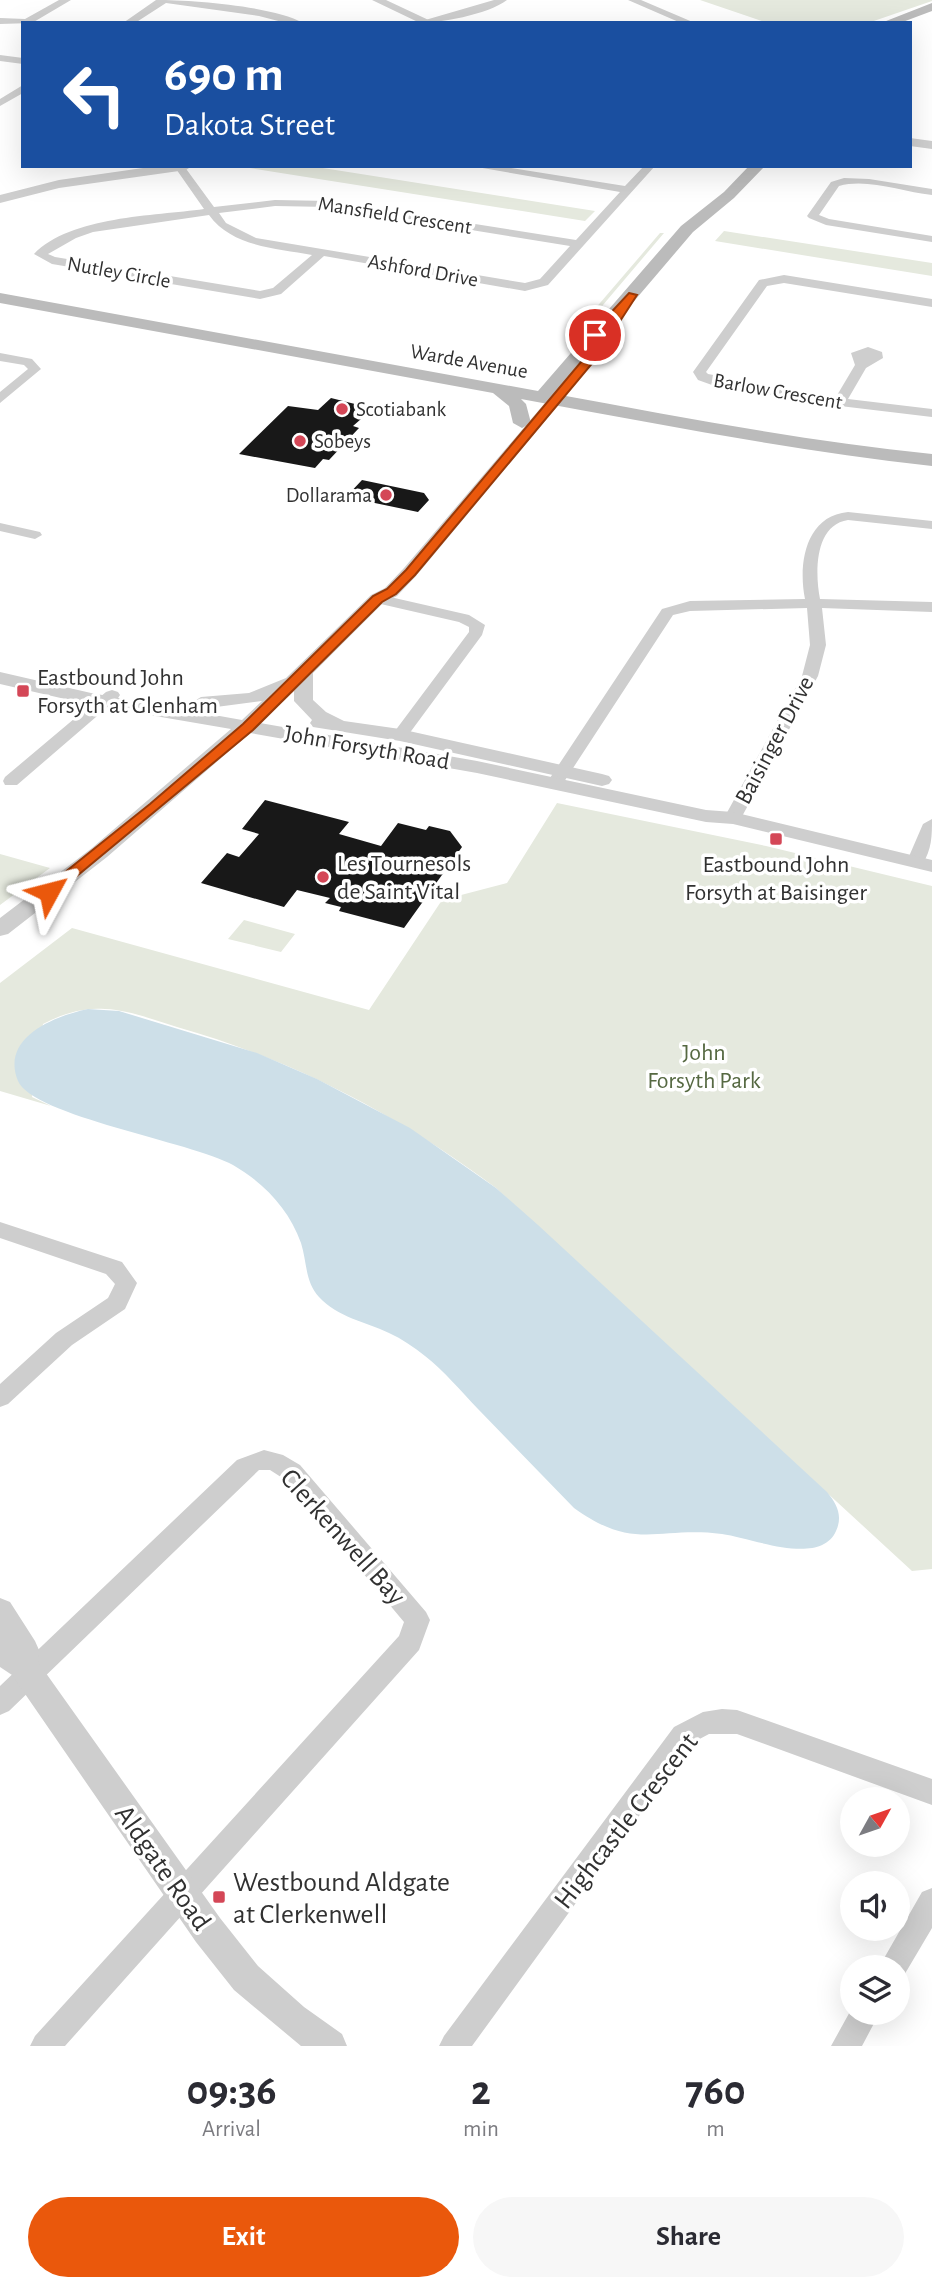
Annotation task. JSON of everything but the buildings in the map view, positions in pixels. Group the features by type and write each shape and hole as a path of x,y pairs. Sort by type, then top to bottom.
{"main road":[{"path":"893,21 932,7"},
{"path":"912,22 932,15"},
{"path":"695,221 699,210 736,168"},
{"path":"549,398 607,338 632,295 695,221 729,195 756,168"},
{"name":"Warde Avenue","path":"0,298 596,407 815,445 932,460"},
{"path":"498,389 567,378"},
{"path":"567,378 580,396 596,407"},
{"path":"498,389 517,404 531,421 561,409 596,407"}],"street":[{"path":"29,21 66,0"},
{"path":"131,21 163,0 259,13 290,21"},
{"path":"377,0 423,21"},
{"path":"429,21 502,0"},
{"path":"633,0 686,21"},
{"path":"0,21 21,22"},
{"path":"0,58 21,61"},
{"path":"2,100 21,90"},
{"path":"912,142 932,145"},
{"path":"0,199 59,184 176,168"},
{"name":"Ashford Drive","path":"184,168 226,228 240,236 266,244 531,287 544,282 648,168"},
{"path":"489,168 628,190"},
{"path":"932,192 840,182 813,216 821,222 932,239"},
{"name":"Mansfield Crescent","path":"212,211 276,202 321,203 578,244"},
{"name":"Nutley Circle","path":"212,211 100,228 68,238 40,254 52,260 260,295 277,291 321,253"},
{"name":"Barlow Crescent","path":"932,303 783,279 768,280 699,369 701,376 709,380 840,402 932,413"},
{"path":"0,357 28,362 35,369 0,399"},
{"path":"840,402 861,365"},
{"path":"0,929 205,764 304,674 377,599 391,592 410,572 549,398"},
{"name":"Baisinger Drive","path":"733,818 810,676 818,641 807,574 810,556 818,537 835,518 848,516 932,525"},
{"path":"0,527 35,535"},
{"name":"John Forsyth Road","path":"377,599 464,618 477,625 477,632 400,734"},
{"path":"559,777 667,612 690,606 813,604 932,607"},
{"name":"John Forsyth Road","path":"0,666 201,703 317,739 559,777"},
{"path":"201,703 261,695 304,674"},
{"path":"304,674 302,691 309,709 346,728"},
{"name":"John Forsyth Road","path":"0,678 108,698 163,712 400,734 706,816 733,818 924,864"},
{"path":"11,781 108,698"},
{"path":"163,712 193,726 201,733 206,743 205,764"},
{"path":"205,764 260,743 317,739"},
{"path":"924,864 932,824"},
{"path":"0,1230 114,1268 126,1283 117,1303 64,1339 0,1398"},
{"name":"Clerkenwell Bay","path":"17,1663 245,1467 261,1459 280,1463 292,1472 410,1609 417,1620 410,1642 182,1894"},
{"name":"Aldgate Road","path":"0,1611 24,1650 17,1663 182,1894 246,1978 292,2019 330,2046"},
{"path":"0,1703 17,1663"},
{"name":"Highcastle Crescent","path":"454,2046 683,1735 704,1722 717,1719 737,1722 932,1792"},
{"path":"46,2046 182,1894"},
{"path":"900,1955 932,1902"},
{"path":"846,2046 858,2025"}],"green space":[{"path":"700,0 932,0 874,21 762,21"},
{"path":"250,168 323,168 595,211 585,221"},
{"path":"724,231 932,263 932,276 715,241"},
{"path":"660,233 664,233 586,325 582,324"},
{"name":"John Forsyth Park","path":"557,803 766,846 932,886 932,1569 912,1571 496,1188 422,1137 344,1093 304,1073 220,1040 132,1013 97,1009 73,1012 43,1024 32,1097 51,1106 0,1091 0,983 72,928 369,1010 442,900 507,883"},
{"path":"0,854 50,868 0,905"},
{"path":"244,920 295,934 281,952 228,939"}],"shaded area":[{"path":"88,1009 119,1011 257,1053 317,1079 410,1128 496,1188 827,1492 838,1510 836,1531 828,1542 816,1547 784,1548 722,1534 646,1534 614,1530 574,1508 425,1356 394,1335 334,1310 319,1297 311,1285 301,1243 290,1219 274,1198 255,1180 233,1165 213,1156 82,1117 30,1094 18,1081 14,1066 17,1052 24,1041 47,1023"}],"place":[{"name":"Scotiabank","path":"342,409"},
{"name":"Sobeys","path":"300,441"},
{"name":"Dollarama","path":"386,495"},
{"name":"Eastbound John Forsyth at Glenham","path":"23,691"},
{"name":"Eastbound John Forsyth at Baisinger","path":"776,839"},
{"name":"Les Tournesols de Saint Vital","path":"323,877"},
{"name":"Westbound Aldgate at Clerkenwell","path":"219,1897"}],"route":[{"path":"49,892 155,807 248,727 377,599 391,592 446,531 471,497 607,338 632,295 595,335"}]}
